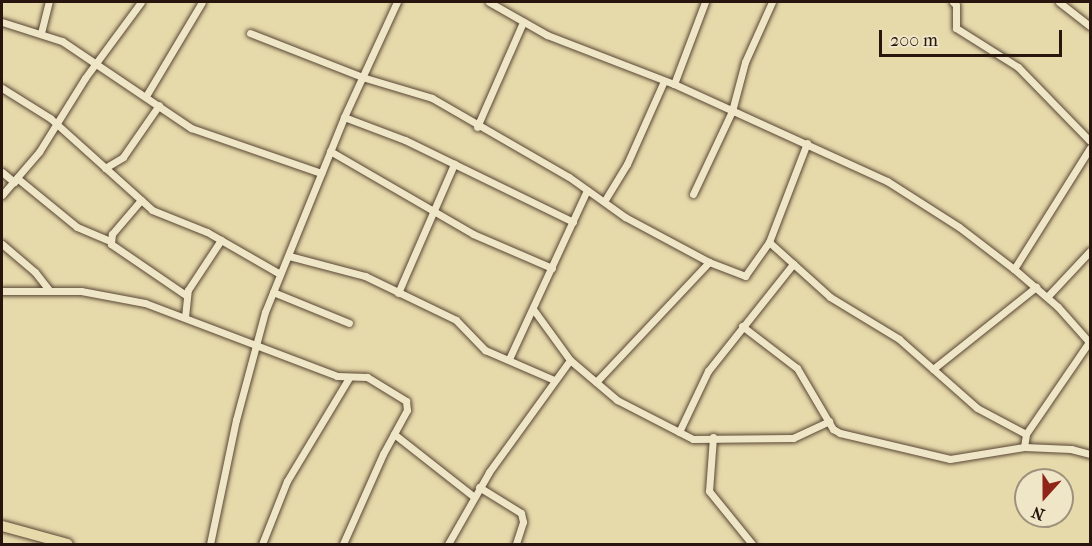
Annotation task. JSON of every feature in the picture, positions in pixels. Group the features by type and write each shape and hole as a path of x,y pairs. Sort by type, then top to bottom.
{"main road":[{"path":"2,526 68,544"}],"street":[{"path":"41,33 49,2"},
{"path":"2,195 57,125 97,62 141,2"},
{"path":"146,96 202,2"},
{"path":"210,544 255,348 273,292 344,117 397,2"},
{"path":"489,2 523,22 674,84 849,161 922,202 1036,287 1090,343 1026,435 1024,447"},
{"path":"503,10 509,2"},
{"path":"674,84 705,2"},
{"path":"693,194 732,111 745,62 772,2"},
{"path":"953,2 956,5 956,28 1018,67 1059,114 1090,141"},
{"path":"1059,2 1090,26"},
{"path":"2,22 41,33 97,62 191,128 321,173"},
{"path":"477,127 523,22"},
{"path":"250,33 362,77 422,93 604,200 625,217 709,262 745,276 769,242 807,143"},
{"path":"604,200 627,164 664,81"},
{"path":"2,88 57,125 162,216 196,226 280,274"},
{"path":"105,168 123,158 159,105"},
{"path":"344,117 454,164 573,222"},
{"path":"1014,269 1090,148"},
{"path":"330,151 473,234 552,268"},
{"path":"398,293 454,164"},
{"path":"2,172 76,227 110,241 187,296"},
{"path":"509,359 587,190"},
{"path":"110,241 141,200"},
{"path":"184,317 187,296 221,240"},
{"path":"769,242 830,297 899,339 977,408 1026,435"},
{"path":"2,244 35,272 49,290"},
{"path":"1047,297 1090,251"},
{"path":"289,256 358,273 456,320 478,346 554,380"},
{"path":"596,382 709,262"},
{"path":"679,432 702,379 793,264"},
{"path":"933,369 1036,287"},
{"path":"2,291 81,291 145,303 184,317 255,348 349,378 372,379 406,401 407,410 343,544"},
{"path":"273,292 349,323"},
{"path":"533,309 570,360 617,400 698,440 713,437 793,438 829,421"},
{"path":"742,326 797,368 829,421 840,433 942,458 1024,447 1071,449 1090,454"},
{"path":"448,544 479,487 570,360"},
{"path":"262,544 287,481 349,378"},
{"path":"394,434 474,497"},
{"path":"713,437 709,491 752,544"},
{"path":"479,487 521,513 523,522 516,544"}]}
